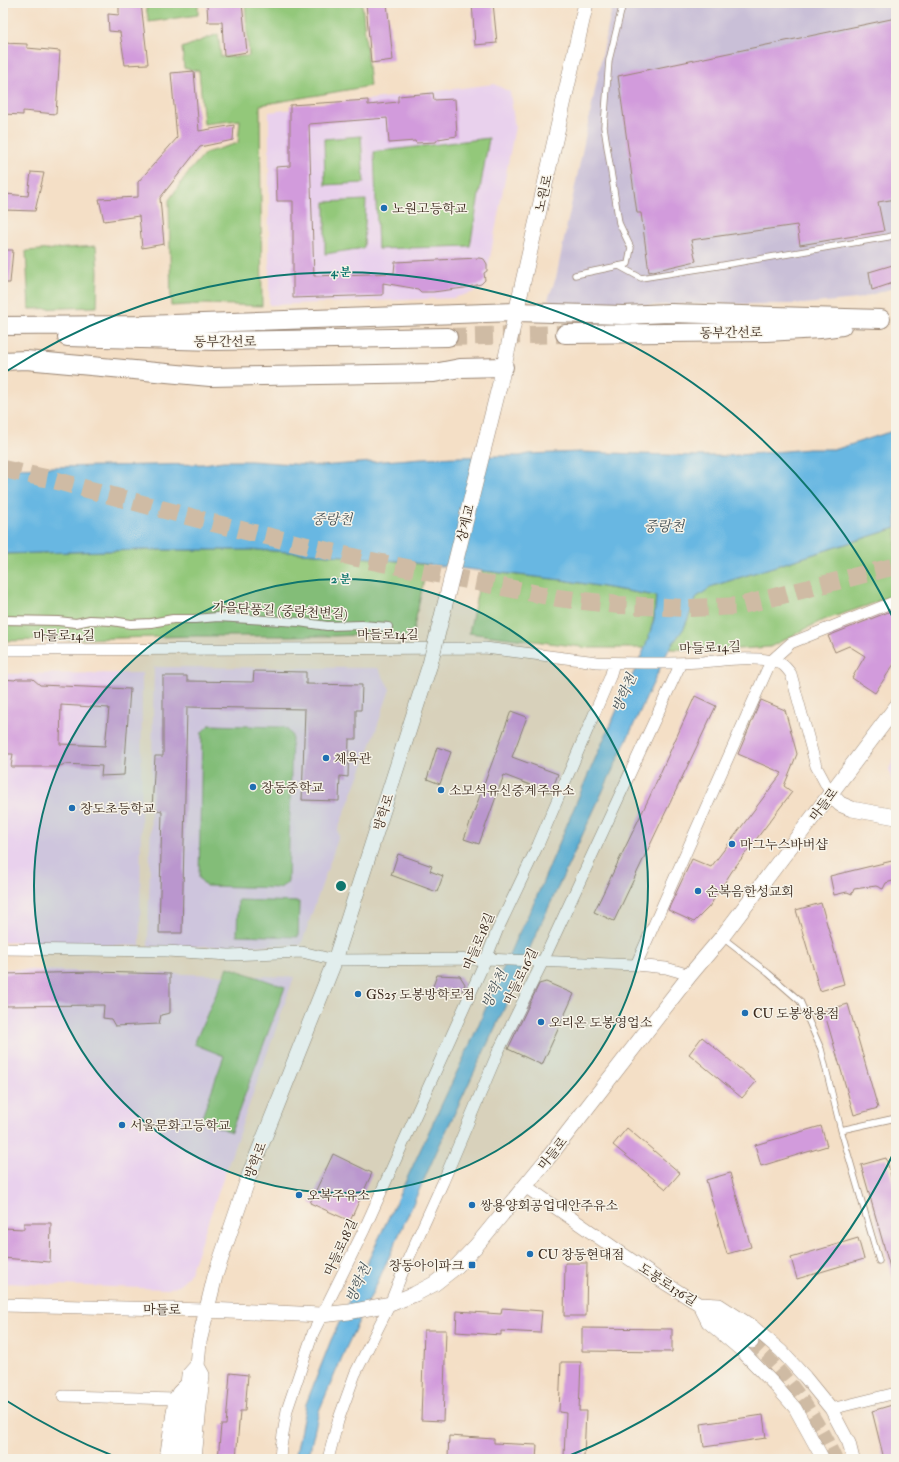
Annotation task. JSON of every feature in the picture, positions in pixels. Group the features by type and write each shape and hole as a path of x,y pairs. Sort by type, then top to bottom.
{"highway":[{"path":"3,326 159,324 517,312 623,315 669,313 888,317"},
{"name":"동부간선로","path":"565,334 766,332 820,329 888,317"},
{"name":"동부간선로","path":"3,337 215,342 448,337"},
{"path":"3,360 26,360 210,377 434,373 460,368 502,375"}],"main road":[{"name":"노원로","path":"502,375 586,3"},
{"name":"상계교","path":"430,664 502,375"},
{"name":"방학로","path":"194,1459 194,1389 189,1375 197,1366 199,1342 215,1276 250,1173 335,960 430,664"},
{"name":"마들로","path":"207,1310 321,1315 337,1314 385,1305 415,1294 434,1284 457,1266 476,1246 525,1186 690,975 722,937 896,707"},
{"path":"831,794 840,804 852,809 896,817"},
{"name":"방학로","path":"180,1459 194,1389"},
{"path":"167,1459 176,1399 179,1393 194,1389 206,1409 203,1459"}],"street":[{"path":"636,965 771,660 791,643 896,600"},
{"name":"가을단풍길 (중랑천변길)","path":"3,620 76,623 90,620 131,624 151,623 173,619 218,617 298,622 327,626 362,625 388,627"},
{"name":"마들로14길","path":"3,650 485,648 614,663 677,663 771,660 784,664 791,674 816,766 831,794"},
{"name":"마들로18길","path":"321,1315 337,1286 491,959 497,931 538,845 610,677 614,663"},
{"name":"마들로16길","path":"385,1305 405,1266 443,1182 498,1052 677,663"},
{"path":"3,949 167,951 229,955 302,952 335,960 491,959 636,965 666,968 690,975"},
{"name":"도봉로136길","path":"525,1186 654,1275 730,1325 752,1342"},
{"path":"823,1459 795,1408 741,1350 708,1322 699,1304 719,1305 753,1327 781,1351 805,1377 831,1409 849,1443 853,1459"},
{"name":"마들로","path":"3,1305 207,1310"},
{"path":"328,1459 338,1421 355,1374 385,1305"},
{"path":"280,1459 287,1410 313,1333 321,1315"},
{"path":"831,1409 896,1392"},
{"path":"63,1396 176,1399"}],"lane":[{"path":"575,275 628,264 632,248 619,223 604,127 609,60 623,3"},
{"path":"618,266 641,278 896,235"},
{"path":"722,937 768,973 800,1001 822,1049 841,1130 879,1261"},
{"path":"841,1130 896,1118"}],"shaded area":[{"path":"613,3 896,3 896,287 857,299 803,304 689,304 568,309 548,299 556,278"},
{"name":"노원고등학교","path":"494,84 510,92 515,127 484,289 453,298 269,305 269,112"},
{"name":"창동중학교","path":"154,667 378,668 390,689 367,756 338,829 339,836 301,945 148,947"},
{"name":"창도초등학교","path":"142,673 140,946 3,942 3,674"},
{"path":"896,755 896,786 891,779 889,769"},
{"name":"서울문화고등학교","path":"3,969 294,977 190,1273 181,1284 168,1289 3,1283"}],"green space":[{"path":"145,3 198,3 198,15 149,22"},
{"path":"245,3 362,3 370,86 260,105 262,306 205,304 171,306 169,200 187,174 205,153 238,143 240,120 204,124 199,71 184,68 182,48 218,34 221,57 249,56"},
{"path":"361,136 364,183 325,185 324,139"},
{"path":"489,138 470,246 378,249 374,152"},
{"path":"366,200 364,248 325,254 325,202"},
{"path":"96,246 98,271 97,307 29,309 26,251"},
{"path":"896,528 896,594 821,621 770,647 722,650 669,649 684,628 697,597 713,586"},
{"path":"143,550 260,550 371,558 427,565 412,637 383,634 335,636 195,636 3,641 3,554"},
{"path":"482,571 562,580 656,596 653,622 645,648 590,648 469,633"},
{"path":"209,725 282,727 287,729 292,735 288,880 287,883 280,888 206,886 199,878 202,732"},
{"path":"238,900 299,902 298,937 237,935"},
{"path":"228,967 285,987 231,1132 201,1120 224,1056 194,1044"}],"water":[{"name":"중랑천","path":"896,430 896,528 713,586 697,597 684,628 669,649 532,943 504,1009 346,1348 319,1411 308,1459 295,1459 306,1404 331,1340 471,1042 515,941 534,903 587,777 646,645 654,619 656,596 562,580 371,558 260,550 143,550 3,554 3,468 204,464 223,461 251,461 321,466 422,458 520,456 529,454 581,452 727,456 809,449 837,449"}],"building":[{"path":"119,3 141,3 148,64 125,65 120,32 109,31 108,14 119,15"},
{"path":"218,3 242,3 247,52 224,56 222,22 208,22 207,5"},
{"path":"366,3 387,3 393,60 371,63"},
{"path":"472,3 493,3 497,43 475,45"},
{"path":"896,18 896,199 878,202 884,231 800,245 797,225 691,240 696,261 649,272 641,213 637,213 618,76"},
{"path":"3,43 27,44 27,48 60,51 56,114 23,111 23,115 3,114"},
{"path":"194,71 199,131 234,125 233,140 200,147 160,198 164,244 142,248 139,216 104,221 99,199 138,197 138,182 177,138 171,73"},
{"path":"433,93 434,100 455,99 457,136 438,139 436,142 416,143 415,141 389,143 387,118 309,124 314,276 394,273 395,262 479,258 484,259 487,264 487,271 484,273 485,280 481,284 464,288 433,292 421,292 418,289 383,283 383,295 293,298 293,201 277,201 276,167 290,166 290,105 368,100 368,105 398,102 398,96"},
{"path":"31,172 44,173 35,211 4,210 5,194 28,196"},
{"path":"3,250 13,250 10,283 3,283"},
{"path":"896,264 896,282 872,290 869,272"},
{"path":"896,609 896,661 875,693 852,678 865,656 849,646 835,652 828,636"},
{"path":"254,671 306,672 306,684 362,685 361,710 356,710 356,739 349,739 348,777 340,776 339,801 302,800 305,709 187,707 182,933 159,933 162,811 152,809 155,756 163,756 163,676 187,676 187,681 253,682"},
{"path":"3,679 33,679 40,685 130,689 124,775 101,776 102,766 65,764 57,767 11,767 13,754 3,754","holes":["61,705 109,708 105,746 60,744"]},
{"path":"695,696 716,706 614,921 594,912 649,798"},
{"path":"761,700 785,710 797,754 784,786 792,792 732,871 709,907 694,922 668,910 692,859 711,867 782,773 738,754"},
{"path":"511,711 527,717 512,757 558,774 551,793 504,775 479,844 464,839"},
{"path":"437,747 451,752 440,784 427,779"},
{"path":"398,854 432,866 430,871 443,876 437,892 391,875"},
{"path":"896,860 896,880 886,883 883,889 876,886 854,889 852,894 847,892 834,895 830,876"},
{"path":"821,903 844,984 820,991 796,910"},
{"path":"95,972 170,974 170,1013 161,1015 159,1024 115,1026 111,1019 103,1018 104,1005 3,1006 3,974"},
{"path":"437,975 460,976 465,984 461,994 445,988 444,993 432,989"},
{"name":"오리온 도봉영업소","path":"546,982 574,994 542,1065 508,1049 539,984"},
{"path":"848,1004 878,1108 854,1115 824,1011"},
{"path":"702,1037 756,1082 742,1098 689,1054"},
{"path":"821,1126 827,1146 761,1166 755,1145"},
{"path":"627,1128 680,1173 666,1189 613,1145"},
{"path":"333,1154 372,1173 350,1221 310,1203"},
{"path":"886,1158 896,1194 896,1278 893,1278 861,1165"},
{"path":"730,1173 751,1247 727,1254 706,1180"},
{"path":"24,1223 51,1223 50,1262 3,1258 3,1228 24,1229"},
{"path":"858,1238 864,1259 797,1279 791,1258"},
{"path":"565,1263 587,1263 586,1316 564,1316"},
{"path":"502,1308 542,1311 540,1333 501,1331 501,1335 456,1332 457,1311 501,1314"},
{"path":"582,1328 672,1329 672,1352 582,1351"},
{"path":"424,1330 446,1330 443,1421 421,1420"},
{"path":"561,1362 581,1362 579,1411 586,1411 584,1457 564,1456 566,1413 559,1412"},
{"path":"230,1373 248,1375 245,1411 240,1411 236,1459 218,1459 221,1425 226,1425"},
{"path":"892,1405 896,1420 896,1459 884,1459 872,1411"},
{"path":"763,1415 766,1438 704,1447 701,1424"},
{"path":"449,1436 494,1439 494,1443 537,1445 536,1459 482,1459 448,1457"}],"tunnel":[{"path":"448,337 565,334"},
{"path":"3,469 50,479 213,523 357,558 558,598 619,605 689,608 739,606 896,566"},
{"path":"752,1342 766,1355 800,1396 810,1410 836,1459"}],"place":[{"name":"노원고등학교","path":"384,208"},
{"name":"체육관","path":"326,758"},
{"name":"창동중학교","path":"253,787"},
{"name":"소모석유신중계주유소","path":"441,790"},
{"name":"창도초등학교","path":"72,808"},
{"name":"마그누스바버샵","path":"732,844"},
{"name":"순복음한성교회","path":"698,891"},
{"name":"GS25 도봉방학로점","path":"358,994"},
{"name":"CU 도봉쌍용점","path":"745,1013"},
{"name":"오리온 도봉영업소","path":"541,1022"},
{"name":"서울문화고등학교","path":"122,1125"},
{"name":"오복주유소","path":"299,1195"},
{"name":"쌍용양회공업대안주유소","path":"472,1205"},
{"name":"CU 창동현대점","path":"530,1254"},
{"name":"창동아이파크","path":"472,1265"}],"water label":[{"name":"방학천","path":"624,693"},
{"name":"방학천","path":"494,989"},
{"name":"방학천","path":"358,1283"}]}
